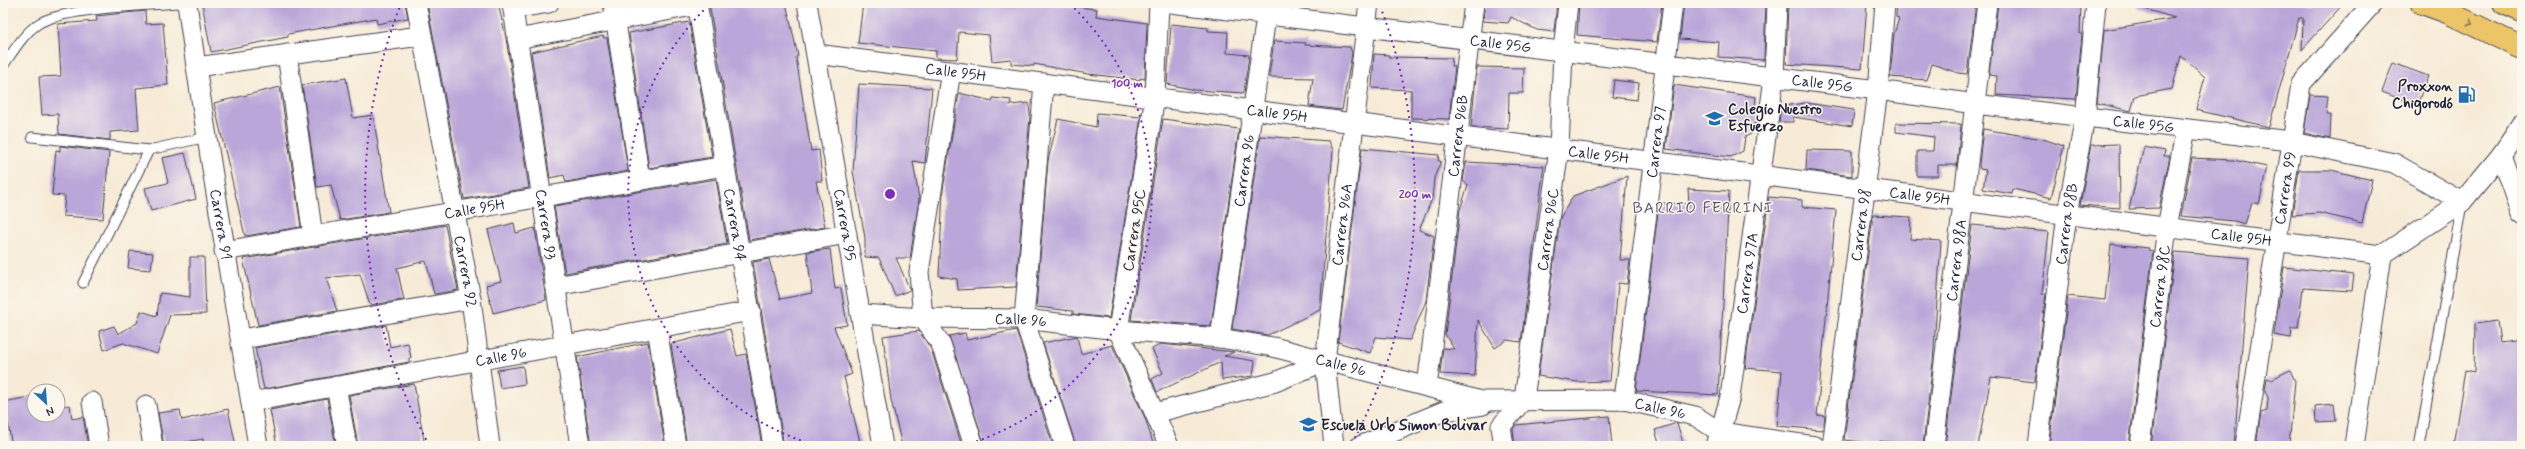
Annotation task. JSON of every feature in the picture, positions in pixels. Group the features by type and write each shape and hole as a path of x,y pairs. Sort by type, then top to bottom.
{"highway":[{"path":"2422,3 2447,12 2522,48"},
{"path":"2504,3 2522,12"}],"street":[{"name":"Carrera 91","path":"187,3 224,251 242,339 258,446"},
{"name":"Carrera 92","path":"416,3 420,36 456,212 471,299 490,446"},
{"path":"513,6 549,3"},
{"name":"Carrera 95","path":"807,3 883,446"},
{"name":"Carrera 95C","path":"1118,330 1155,97 1159,3"},
{"name":"Calle 95G","path":"1171,3 1267,9 1366,27 1563,51 1664,66 1878,90 2085,118 2186,128 2290,142 2394,163 2462,202"},
{"name":"Carrera 96A","path":"1334,446 1325,361 1369,3"},
{"name":"Carrera 96B","path":"1427,387 1474,3"},
{"name":"Carrera 96C","path":"1524,400 1559,149 1563,51 1568,3"},
{"name":"Carrera 97","path":"1624,400 1652,161 1673,3"},
{"name":"Carrera 97A","path":"1718,439 1730,397 1774,78 1777,3"},
{"name":"Carrera 98","path":"1832,446 1878,90 1885,3"},
{"name":"Carrera 98A","path":"1934,446 1987,3"},
{"name":"Carrera 98B","path":"2038,446 2067,214 2085,118 2096,3"},
{"name":"Carrera 99","path":"2245,446 2277,241 2290,142 2301,84 2373,3"},
{"path":"517,39 614,12 697,4"},
{"name":"Carrera 94","path":"697,4 773,446"},
{"name":"Carrera 93","path":"513,6 580,446"},
{"name":"Carrera 96","path":"1220,338 1267,9"},
{"path":"614,12 640,180"},
{"path":"196,66 420,36"},
{"path":"287,54 313,236"},
{"name":"Calle 95H","path":"816,54 951,70 2382,254"},
{"path":"951,70 919,272 923,318 941,344 974,446"},
{"path":"1044,83 1024,319 1065,446"},
{"path":"2354,446 2382,254 2462,202 2501,155 2522,124"},
{"name":"Carrera 98C","path":"2140,446 2167,227 2186,128"},
{"path":"2501,155 2518,191 2522,214"},
{"name":"Calle 95H","path":"224,251 725,166"},
{"path":"556,286 847,234"},
{"path":"242,339 471,299"},
{"name":"Calle 96","path":"251,402 751,311"},
{"name":"Calle 96","path":"860,314 923,318 1024,319 1118,330 1220,338 1273,347 1482,401 1624,400 1695,416 1718,439 1815,446"},
{"path":"656,328 676,446"},
{"path":"1118,330 1169,446"},
{"path":"1155,413 1275,382 1325,361"},
{"path":"336,386 347,446"},
{"path":"1360,446 1444,411 1524,400"},
{"path":"1504,446 1501,426 1524,400"},
{"path":"92,402 100,446"},
{"path":"146,405 153,446"}],"lane":[{"path":"3,66 22,39 38,24 59,14 177,3"},
{"path":"32,137 149,150 207,137"},
{"path":"83,283 149,150"},
{"path":"2419,446 2462,202"}],"building":[{"path":"202,3 405,3 408,18 377,24 376,18 288,34 288,37 211,52"},
{"path":"427,3 498,3 506,38 529,188 464,199"},
{"path":"709,3 786,3 798,56 796,57 811,151 819,150 822,181 816,181 825,227 749,240"},
{"path":"863,3 1038,3 1097,9 1096,16 1147,23 1145,79 1140,78 1140,80 1088,74 1034,64 1034,66 1011,64 1011,59 992,61 989,35 959,32 957,59 936,58 936,51 858,43"},
{"path":"1485,3 1557,3 1554,32 1537,30 1511,17 1508,23 1483,21"},
{"path":"1579,3 1662,3 1657,42 1577,35"},
{"path":"1684,3 1766,3 1764,60 1718,57 1719,42 1680,39"},
{"path":"1788,3 1867,3 1862,69 1786,64"},
{"path":"1897,3 1976,3 1967,74 1958,73 1932,64 1927,80 1890,77 1894,34 1899,18 1896,17"},
{"path":"1998,3 2081,3 2080,34 2082,34 2076,99 1996,95 1997,76 1989,75"},
{"path":"2138,3 2344,3 2302,50 2303,18 2299,18 2269,127 2196,110 2205,77 2181,56 2172,89 2135,96 2131,111 2097,103 2104,30 2175,18 2138,7"},
{"path":"145,11 146,24 163,23 168,85 136,88 139,130 110,132 110,140 59,134 58,114 42,115 39,77 61,76 58,24 97,21 96,16"},
{"path":"689,22 712,157 649,168 629,33"},
{"path":"1171,24 1208,28 1208,31 1228,32 1227,53 1249,55 1244,93 1195,90 1167,84"},
{"path":"603,36 604,38 607,38 628,171 566,182 564,175 550,178 531,52"},
{"path":"1274,41 1306,43 1305,45 1350,47 1352,53 1342,110 1309,106 1313,78 1269,77"},
{"path":"1374,54 1389,55 1389,57 1452,58 1451,66 1455,66 1449,119 1411,118 1411,90 1372,88"},
{"path":"2393,63 2428,76 2417,105 2382,92"},
{"path":"1477,67 1524,68 1523,93 1509,93 1508,129 1471,127"},
{"path":"346,78 353,118 373,115 389,212 340,220 331,185 317,187 302,85"},
{"path":"1614,80 1639,83 1637,100 1612,97"},
{"path":"859,84 932,88 925,163 913,161 919,199 910,258 896,258 910,290 895,296 879,258 865,257 865,238 853,171"},
{"path":"1674,85 1756,97 1755,108 1759,107 1757,123 1753,124 1751,134 1745,137 1743,151 1731,157 1666,149"},
{"path":"280,87 301,227 245,236 214,103"},
{"path":"959,93 992,101 993,98 1011,100 1010,105 1029,103 1030,116 1016,287 958,290 957,279 939,276 943,189"},
{"path":"2310,95 2328,96 2326,115 2331,115 2330,139 2304,133"},
{"path":"1806,103 1854,110 1852,126 1793,117 1793,122 1779,122 1781,106"},
{"path":"1097,113 1141,117 1109,318 1073,314 1073,311 1036,307 1048,161 1058,119 1096,127"},
{"path":"1163,119 1239,129 1211,326 1131,320"},
{"path":"1896,123 1961,124 1957,165 1938,165 1938,176 1917,176 1917,151 1933,151 1934,137 1896,132"},
{"path":"1983,129 2043,139 2064,146 2051,198 2013,189 2012,194 1983,189 1986,170 1980,169 1979,165"},
{"path":"1260,136 1329,141 1333,150 1320,310 1268,335 1232,329"},
{"path":"2119,144 2120,208 2080,205 2091,145"},
{"path":"60,146 109,152 103,219 63,216 65,196 52,195 56,150 60,151"},
{"path":"2144,147 2165,151 2164,156 2170,156 2159,208 2129,209"},
{"path":"1362,148 1439,155 1438,161 1441,161 1434,178 1432,199 1419,230 1434,236 1426,301 1410,340 1376,337 1370,353 1338,342"},
{"path":"1807,150 1852,151 1852,176 1806,170"},
{"path":"185,153 196,199 151,211 145,188 168,183 162,158"},
{"path":"2192,158 2233,160 2267,167 2259,204 2252,202 2245,224 2234,221 2181,216"},
{"path":"1466,162 1544,166 1521,342 1507,340 1495,348 1478,320 1475,376 1440,374 1443,348 1454,349 1445,334 1460,210 1468,185 1463,181"},
{"path":"2299,170 2331,170 2372,180 2362,223 2319,213 2292,215"},
{"path":"1627,176 1620,260 1630,260 1627,284 1618,283 1610,381 1577,382 1538,376 1560,218 1573,196"},
{"path":"716,179 727,244 565,273 554,206"},
{"path":"1688,189 1729,191 1718,395 1636,391 1659,203 1689,204"},
{"path":"1769,197 1802,200 1802,207 1836,210 1817,415 1825,416 1823,430 1777,426 1782,371 1745,368"},
{"path":"1873,215 1911,217 1910,239 1941,241 1933,362 1923,445 1880,441 1879,444 1844,440"},
{"path":"514,223 516,233 535,228 546,300 493,313 486,285 501,281 488,230"},
{"path":"445,225 458,290 434,294 426,261 397,268 404,300 370,305 360,274 326,278 337,311 258,325 243,259"},
{"path":"1972,225 2049,232 2042,294 2046,294 2035,382 1991,377 1978,446 1945,446"},
{"path":"2111,244 2149,248 2148,250 2153,251 2129,446 2049,446 2068,296 2105,300"},
{"path":"830,249 835,289 841,288 847,325 834,327 852,374 844,377 861,446 784,446 753,262 769,259 780,299 812,293 807,252"},
{"path":"130,251 153,253 151,270 128,268"},
{"path":"2175,252 2249,258 2234,446 2151,446"},
{"path":"190,257 204,257 206,314 170,315 157,354 123,343 104,350 99,331 114,326 118,334 137,323 141,311 157,316 160,293 190,297"},
{"path":"2284,267 2354,275 2352,291 2303,288 2298,328 2292,328 2291,338 2274,335"},
{"path":"2497,321 2500,343 2522,340 2522,446 2453,446 2465,370 2474,372 2475,324"},
{"path":"386,325 390,347 408,343 411,358 409,358 409,362 264,389 255,348"},
{"path":"730,329 737,356 746,354 762,446 687,446 671,344"},
{"path":"1016,330 1053,446 985,446 949,336 965,333 967,340"},
{"path":"919,331 931,349 962,446 902,446 891,400 883,336"},
{"path":"1077,336 1081,354 1112,345 1145,418 1154,446 1076,446 1043,343"},
{"path":"648,342 665,446 591,446 577,357"},
{"path":"1161,344 1234,352 1224,356 1255,361 1253,376 1222,380 1221,362 1157,392 1152,379 1163,373 1152,349"},
{"path":"523,366 525,384 500,388 497,370"},
{"path":"2290,370 2295,381 2289,446 2256,446 2261,413 2267,411 2268,398 2265,390 2267,378 2272,379"},
{"path":"414,384 425,446 358,446 349,395"},
{"path":"26,398 26,423 66,423 66,406 70,405 72,419 83,417 88,446 12,446 4,402"},
{"path":"327,399 336,446 277,446 270,410"},
{"path":"2334,404 2336,421 2316,422 2315,406"},
{"path":"228,409 236,446 204,446 203,439 164,446 158,413 180,410 182,420"},
{"path":"1609,416 1612,446 1515,446 1513,429 1516,425"},
{"path":"1677,423 1684,446 1660,446 1655,430"}],"place":[{"name":"Proxxon Chigorodó","path":"2466,95"},
{"name":"Colegio Nuestro Esfuerzo","path":"1715,118"},
{"name":"Escuela Urb Simon Bolivar","path":"1308,425"}],"district":[{"name":"BARRIO FERRINI","path":"1703,207"}]}
